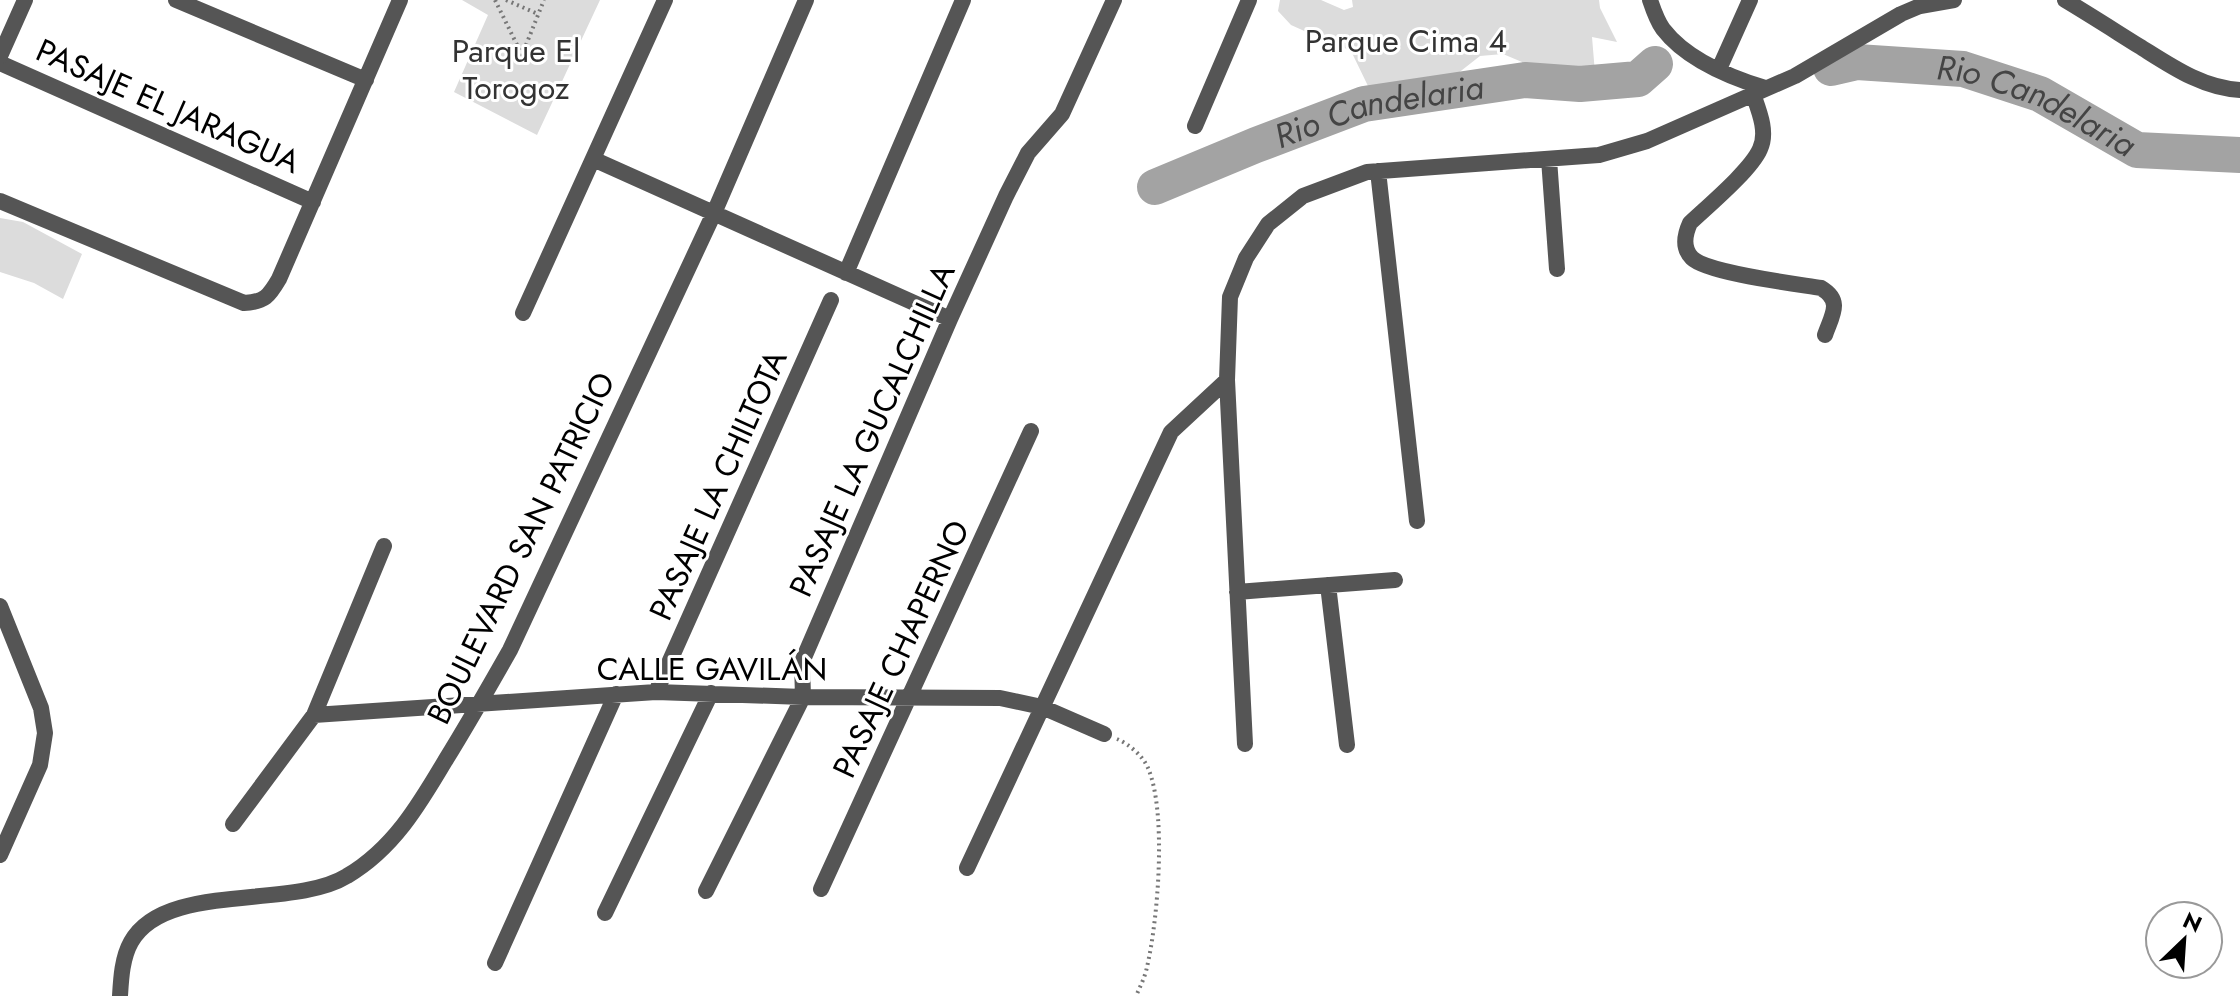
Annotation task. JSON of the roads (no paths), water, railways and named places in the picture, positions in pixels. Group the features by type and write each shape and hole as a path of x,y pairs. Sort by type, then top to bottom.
{"street":[{"path":"0,56 25,0"},
{"path":"176,0 366,80"},
{"path":"0,201 244,303 257,303 269,295 279,279 400,0"},
{"path":"523,313 665,0"},
{"name":"BOULEVARD SAN PATRICIO","path":"120,996 123,965 131,942 146,925 168,911 321,888 347,877 380,852 411,817 510,650 714,213 806,0"},
{"path":"846,273 963,0"},
{"name":"PASAJE LA GUCALCHILLA","path":"706,891 803,697 802,662 1006,196 1028,153 1062,114 1114,0"},
{"path":"1650,0 1661,26 1682,50 1759,91"},
{"path":"1719,69 1750,0"},
{"path":"1245,744 1227,380 1230,297 1246,258 1268,224 1303,196 1367,172 1599,155 1647,141 1795,76 1901,14 1920,6 1954,0"},
{"path":"2065,0 2178,71 2203,83 2226,90 2240,90"},
{"path":"1195,126 1245,1"},
{"name":"PASAJE EL JARAGUA","path":"0,63 313,202"},
{"path":"1759,91 1763,133 1761,148 1751,164 1690,223 1685,235 1686,246 1692,259 1713,268 1821,288 1830,293 1835,301 1834,310 1825,335"},
{"path":"593,159 950,319"},
{"path":"1549,159 1557,269"},
{"path":"1378,171 1417,521"},
{"name":"PASAJE LA CHILTOTA","path":"656,692 831,300"},
{"path":"967,868 1171,432 1227,380"},
{"name":"PASAJE CHAPERNO","path":"821,889 1031,431"},
{"path":"233,824 314,715 384,546"},
{"path":"1237,592 1395,580"},
{"path":"1328,585 1347,745"},
{"path":"0,606 41,708 45,733 40,765 0,855"},
{"name":"CALLE GAVILÁN","path":"314,715 656,692 803,697 1000,698 1042,707 1104,734"},
{"path":"605,913 711,693"},
{"path":"495,963 616,694"}],"waterway":[{"name":"Rio Candelaria","path":"1831,68 1857,62 1963,69 2040,94 2137,150 2240,155"},
{"name":"Rio Candelaria","path":"1155,187 1364,104 1525,80 1580,84 1638,79 1655,64"}],"park label":[{"name":"Parque Cima 4","path":"1406,41"},
{"name":"Parque El Torogoz","path":"516,70"}]}
